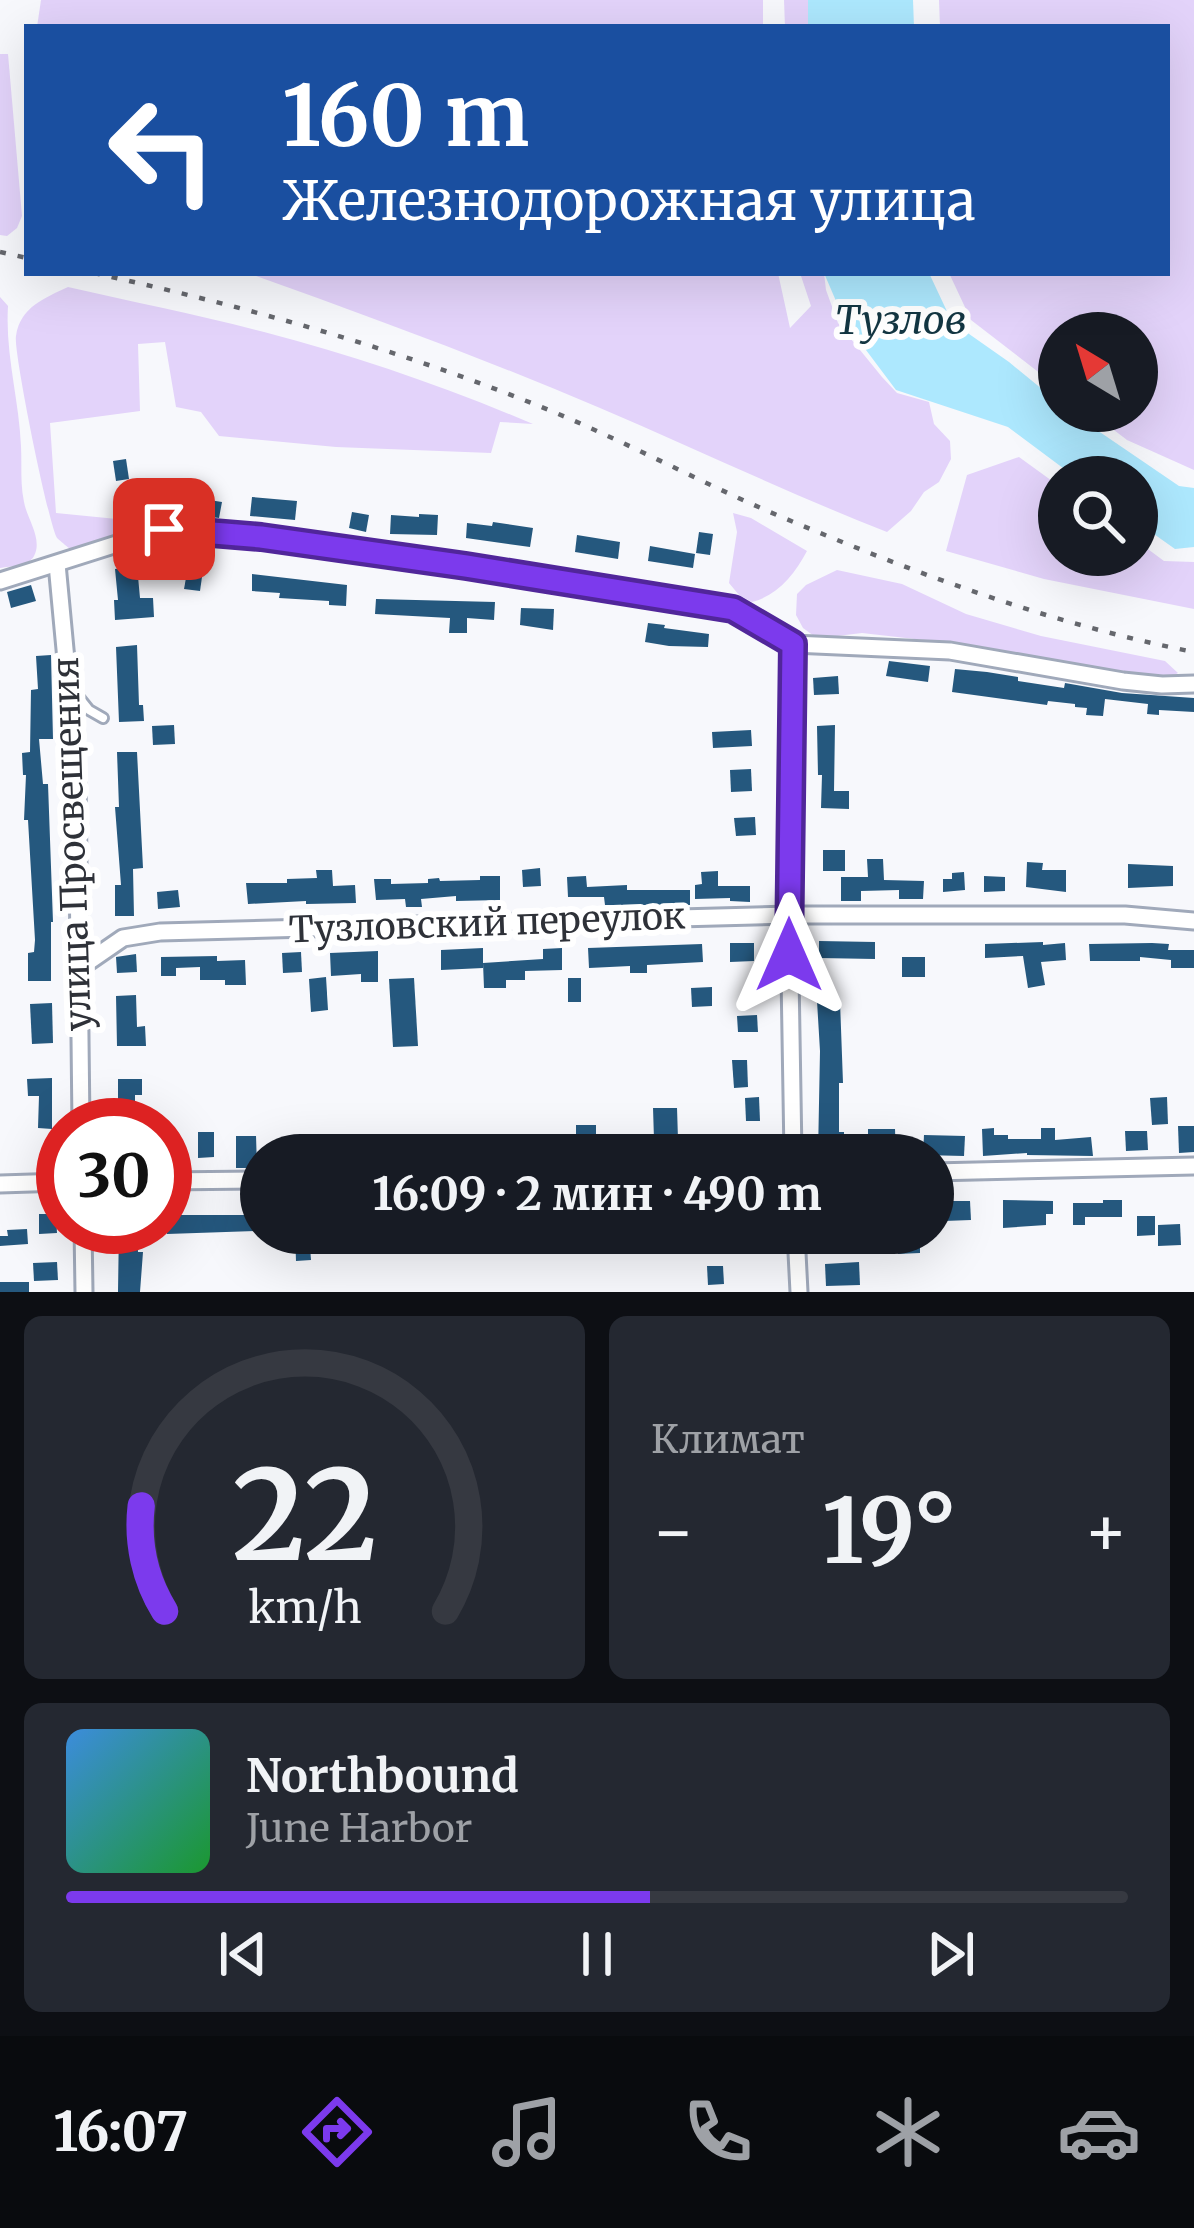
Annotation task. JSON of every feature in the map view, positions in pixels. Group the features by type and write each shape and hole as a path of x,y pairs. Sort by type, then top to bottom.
{"street":[{"path":"0,581 164,529 261,537 548,577 733,609 793,644 950,651 1123,681 1194,684"},
{"name":"улица Просвещения","path":"56,563 77,777 80,1098"},
{"path":"793,644 789,915 793,1134"},
{"name":"Тузловский переулок","path":"78,969 123,938 160,932 789,915 1125,915 1194,921"},
{"path":"954,1172 1194,1166"},
{"path":"192,1181 240,1180"},
{"path":"0,1184 36,1183"},
{"path":"83,1254 84,1292"},
{"path":"797,1254 799,1292"}],"lane":[{"path":"68,684 89,710 103,718"}],"shaded area":[{"path":"41,0 763,0 763,24 37,24"},
{"path":"784,0 808,0 808,24 785,24"},
{"path":"939,0 1194,0 1194,470 1117,432 1158,432 1158,312 1038,312 1038,372 971,320 950,276 1170,276 1170,24 940,24"},
{"path":"0,54 8,54 22,216 7,236 0,235"},
{"path":"256,276 779,276 790,328 811,306 801,276 824,276 838,323 897,393 929,402 934,424 950,441 951,459 939,482 887,532 600,408"},
{"path":"68,287 333,351 533,424 500,422 491,453 336,447 219,436 201,412 176,407 165,342 138,344 140,411 50,423 56,513 137,521 130,533 72,550 57,538 47,503 16,336 28,311"},
{"path":"0,297 8,306 23,495 37,543 28,562 0,568"},
{"path":"1019,457 1038,471 1038,576 1158,576 1158,557 1194,562 1194,609 1044,579 946,551 967,475"},
{"path":"733,513 751,518 807,551 784,583 752,602 729,583 737,532"},
{"path":"837,570 902,584 966,614 1041,636 1165,661 1178,673 1166,679 1100,672 985,647 862,633 814,636 796,615 797,594"}],"water":[{"path":"808,0 913,0 914,24 808,24"},
{"name":"Тузлов","path":"825,276 930,276 952,322 1038,386 1038,432 1100,432 1135,456 1047,456 1008,427 896,390 845,322"},
{"name":"Тузлов","path":"1158,472 1179,486 1194,488 1194,547 1175,549 1158,537"}],"building":[{"path":"126,459 129,479 116,481 113,461"},
{"path":"160,496 160,514 138,515 138,497"},
{"path":"183,496 222,502 219,518 181,513"},
{"path":"252,497 297,501 295,520 250,516"},
{"path":"352,512 369,515 366,532 349,528"},
{"path":"391,515 438,515 437,535 390,534"},
{"path":"493,522 533,528 530,547 466,538 467,523 492,526"},
{"path":"699,532 713,534 710,555 696,553"},
{"path":"577,535 620,542 618,559 575,552"},
{"path":"650,546 695,554 693,568 648,561"},
{"path":"137,566 140,598 153,598 154,617 115,620 115,569"},
{"path":"188,567 203,570 200,591 184,589"},
{"path":"252,574 347,585 346,606 252,591"},
{"path":"31,585 36,601 11,608 7,592"},
{"path":"376,599 495,602 494,620 467,618 467,633 449,633 450,618 375,614"},
{"path":"521,608 554,609 553,630 520,625"},
{"path":"648,623 709,634 708,647 645,642"},
{"path":"137,645 144,721 119,722 116,647"},
{"path":"51,655 53,739 39,739 43,784 48,784 51,981 28,981 28,953 34,952 35,940 22,753 30,752 31,690 38,689 36,656"},
{"path":"889,661 930,666 928,682 886,676"},
{"path":"955,669 1064,688 1065,683 1194,698 1194,712 1147,714 1148,704 1105,699 1103,716 1086,715 1087,708 1075,704 1048,701 1047,705 952,692"},
{"path":"838,676 839,694 814,695 813,678"},
{"path":"174,725 175,744 153,745 152,726"},
{"path":"835,725 834,791 849,791 849,809 821,808 817,726"},
{"path":"751,730 752,746 713,748 712,732"},
{"path":"117,752 137,752 143,868 133,869 134,916 115,916 115,885 121,885 115,807 119,807"},
{"path":"751,769 752,791 731,792 730,770"},
{"path":"755,817 756,835 736,836 734,818"},
{"path":"823,850 845,850 845,871 823,871"},
{"path":"867,859 883,859 884,880 924,881 923,899 899,899 899,890 861,891 861,901 841,901 841,877 868,877"},
{"path":"1027,862 1043,863 1042,870 1066,870 1066,892 1026,887"},
{"path":"1128,864 1173,866 1173,886 1128,888"},
{"path":"540,868 541,886 523,887 522,870"},
{"path":"316,870 332,870 333,886 355,885 356,903 248,904 246,883 317,878"},
{"path":"718,871 718,886 750,886 750,902 695,899 701,872"},
{"path":"964,872 965,890 943,892 943,879"},
{"path":"480,876 500,876 500,900 456,901 456,896 421,899 422,907 406,907 405,899 376,900 374,879 391,879 391,884 428,883 428,879 439,878 480,880"},
{"path":"586,876 587,887 690,890 690,905 605,905 604,897 568,897 567,877"},
{"path":"984,876 1005,877 1005,891 984,892"},
{"path":"178,890 180,907 158,909 157,892"},
{"path":"819,941 875,942 875,959 819,958"},
{"path":"730,943 754,943 754,961 730,962"},
{"path":"1065,943 1066,960 1041,962 1045,985 1028,988 1023,956 985,958 985,944"},
{"path":"702,944 703,962 647,965 647,973 630,973 630,966 589,968 588,948"},
{"path":"1089,944 1169,944 1168,950 1194,950 1194,968 1171,968 1171,960 1140,957 1140,961 1090,961"},
{"path":"483,948 483,968 441,970 441,950"},
{"path":"562,948 562,970 525,971 525,980 506,980 506,988 484,988 483,963 543,959 543,949"},
{"path":"378,951 378,982 361,982 361,974 331,976 330,953"},
{"path":"301,952 302,972 283,973 282,953"},
{"path":"136,954 137,972 117,973 116,957"},
{"path":"217,956 217,961 245,960 246,985 200,980 200,967 176,968 176,976 161,976 161,957"},
{"path":"902,957 925,957 925,977 902,977"},
{"path":"326,977 328,1010 311,1012 309,979"},
{"path":"414,978 418,1046 393,1047 389,979"},
{"path":"568,978 581,978 581,1002 568,1002"},
{"path":"712,987 712,1006 692,1007 691,988"},
{"path":"136,995 137,1027 145,1026 146,1046 117,1046 116,996"},
{"path":"817,1001 840,1001 843,1083 839,1083 839,1132 844,1134 818,1134"},
{"path":"52,1003 53,1043 32,1044 30,1004"},
{"path":"757,1015 758,1032 738,1032 737,1016"},
{"path":"732,1060 747,1060 748,1087 734,1088"},
{"path":"52,1078 52,1098 28,1096 27,1079"},
{"path":"118,1079 142,1079 142,1095 118,1098"},
{"path":"759,1097 760,1121 746,1121 745,1098"},
{"path":"1167,1097 1168,1124 1152,1125 1150,1098"},
{"path":"653,1108 677,1108 678,1134 654,1134"},
{"path":"576,1125 596,1125 596,1134 576,1134"},
{"path":"1178,1126 1194,1126 1194,1152 1179,1153"},
{"path":"994,1128 994,1135 1008,1135 1008,1139 1041,1139 1041,1128 1055,1128 1055,1140 1091,1137 1093,1156 983,1156 982,1129"},
{"path":"868,1129 895,1129 895,1134 868,1134"},
{"path":"1125,1131 1147,1131 1148,1150 1126,1151"},
{"path":"198,1132 214,1132 214,1157 198,1158"},
{"path":"236,1136 240,1136 240,1168 236,1168"},
{"path":"954,1136 965,1136 964,1156 954,1156"},
{"path":"1003,1200 1053,1201 1053,1214 1046,1214 1046,1225 1003,1228"},
{"path":"1122,1200 1122,1217 1085,1217 1085,1225 1073,1225 1073,1203"},
{"path":"954,1201 970,1201 971,1220 954,1221"},
{"path":"192,1215 240,1215 240,1232 192,1233"},
{"path":"1137,1216 1155,1216 1155,1235 1137,1236"},
{"path":"1180,1224 1181,1245 1158,1246 1158,1225"},
{"path":"27,1229 28,1244 0,1246 0,1236 8,1236 7,1230"},
{"path":"119,1254 143,1254 140,1292 118,1292"},
{"path":"296,1254 311,1254 311,1260 296,1261"},
{"path":"57,1262 58,1280 34,1281 33,1263"},
{"path":"859,1262 860,1285 826,1286 825,1264"},
{"path":"707,1266 723,1266 724,1284 708,1285"},
{"path":"0,1282 29,1282 29,1292 0,1292"}],"railway":[{"path":"0,252 24,257"},
{"path":"107,276 270,316 443,370 556,413 766,510 893,562 1041,614 1194,652"}],"route":[{"path":"164,529 261,537 548,577 733,609 793,644 789,955"}]}
